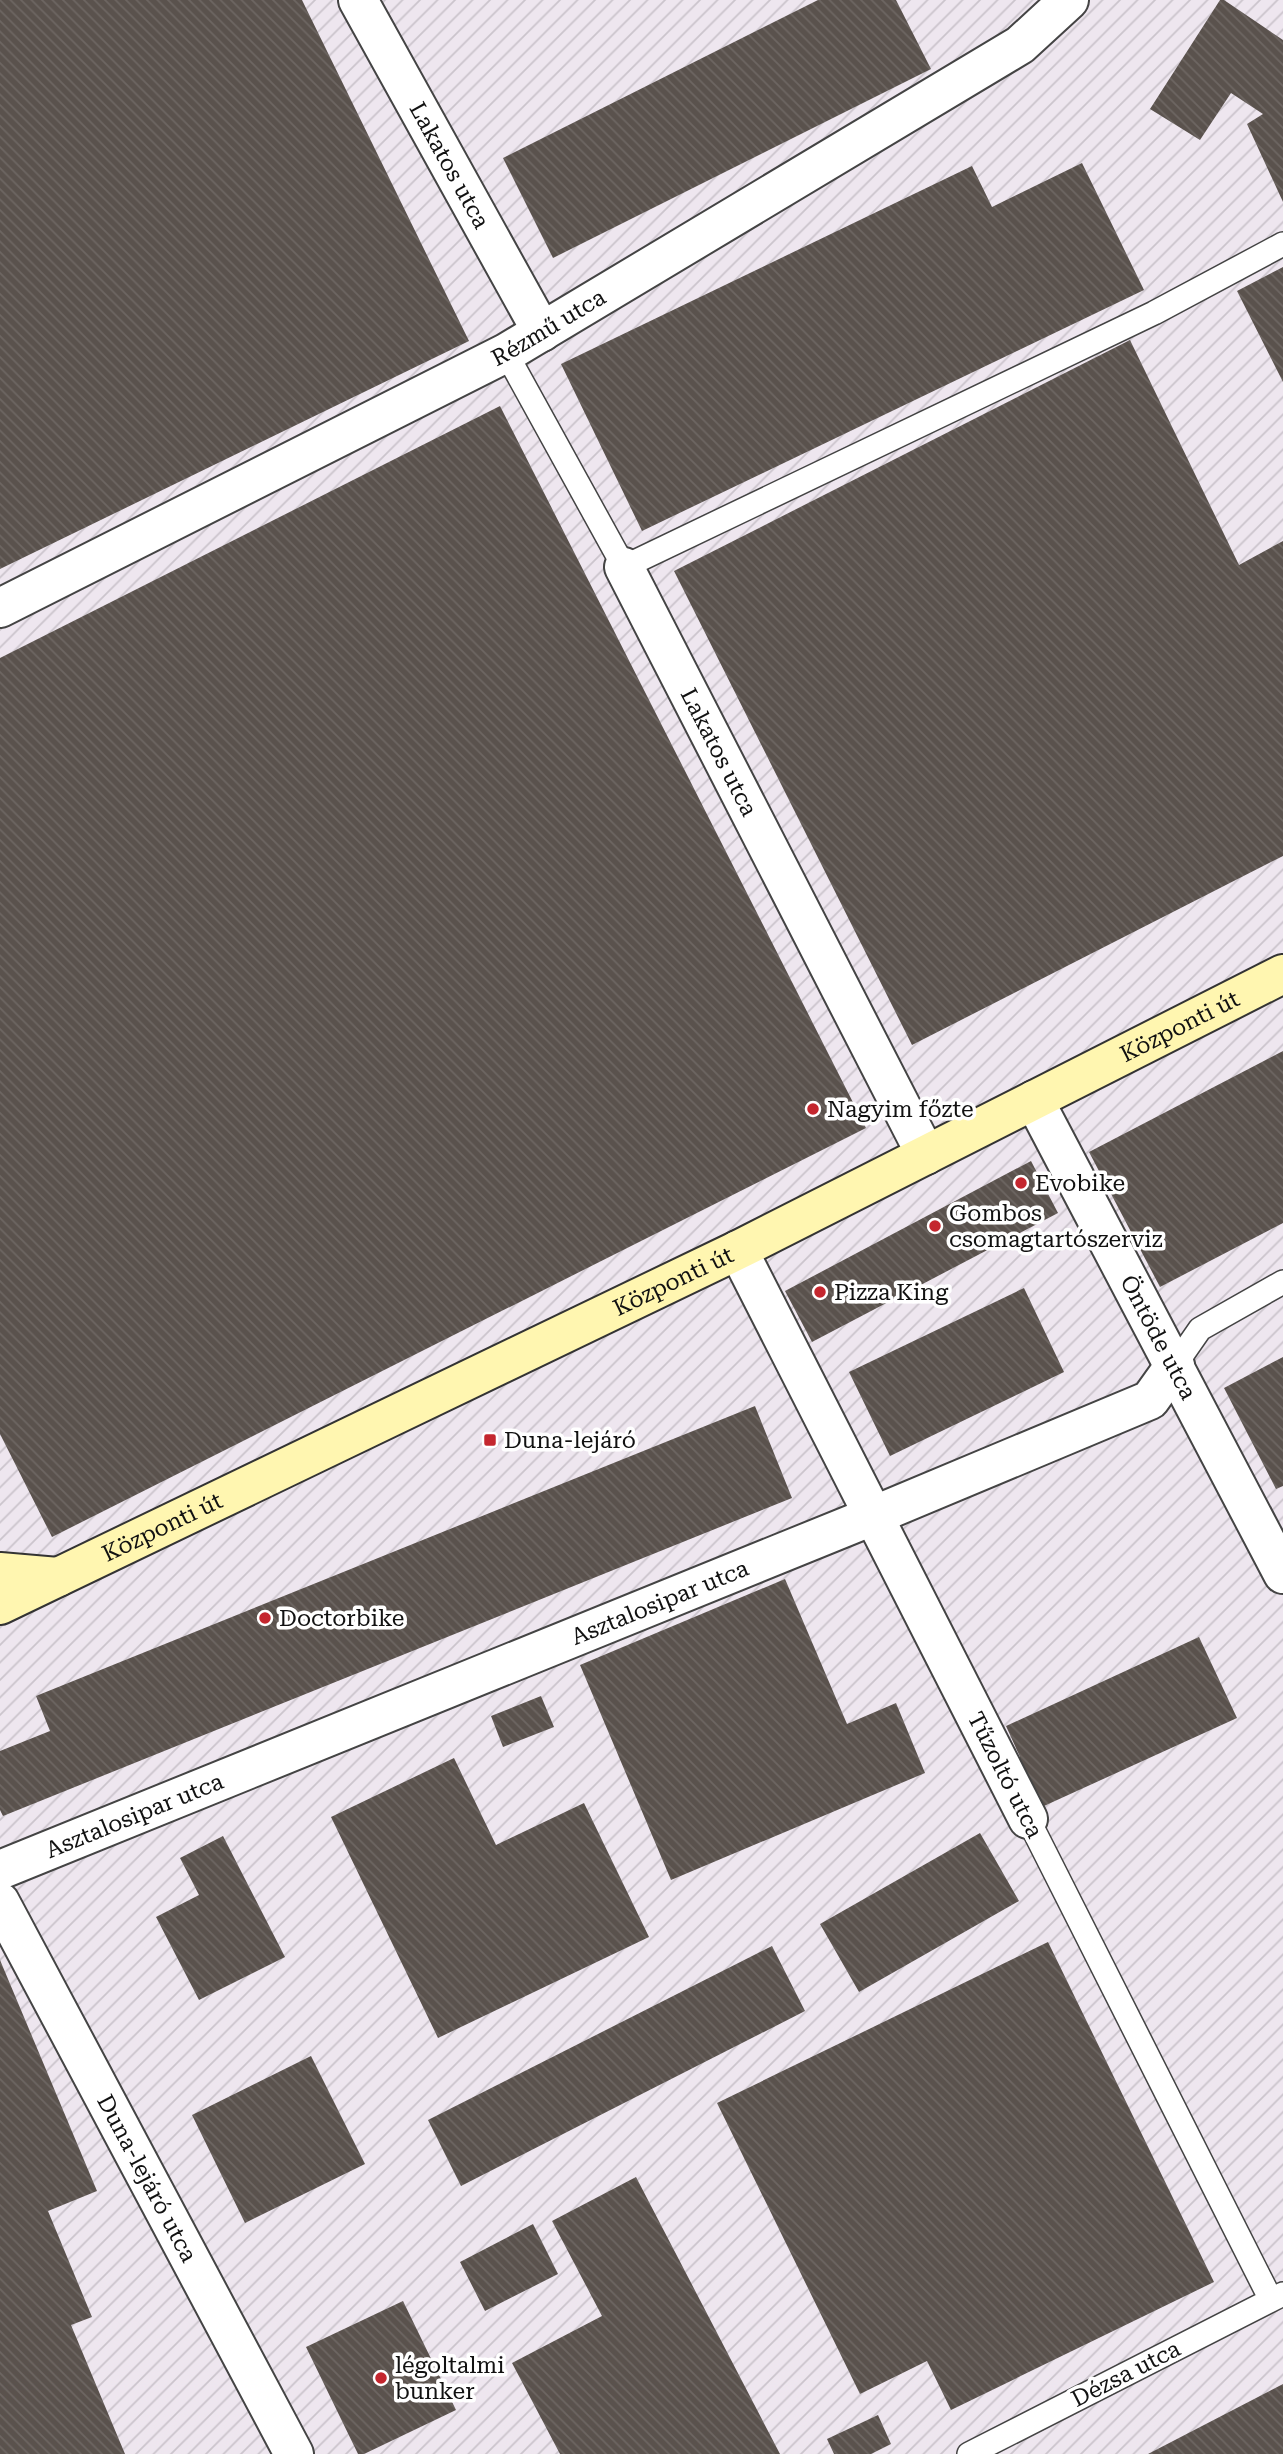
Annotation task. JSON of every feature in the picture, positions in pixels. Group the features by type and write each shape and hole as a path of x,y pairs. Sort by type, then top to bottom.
{"street":[{"name":"Lakatos utca","path":"358,0 542,332"},
{"name":"Rézmű utca","path":"0,608 506,353 1020,45 1069,0"},
{"name":"Lakatos utca","path":"624,567 926,1155"},
{"name":"Központi út","path":"0,1605 738,1250 1283,974"},
{"name":"Öntöde utca","path":"1034,1100 1175,1365 1274,1534 1283,1574"},
{"name":"Tűzoltó utca","path":"738,1250 1028,1819"},
{"name":"Asztalosipar utca","path":"0,1870 875,1515 1150,1400 1175,1365"},
{"path":"0,1572 60,1577"},
{"name":"Duna-lejáró utca","path":"0,1902 294,2454"}],"lane":[{"path":"624,567 1154,313 1283,244"},
{"name":"Lakatos utca","path":"506,353 624,567"},
{"name":"Asztalosipar utca","path":"1175,1365 1200,1329 1283,1282"},
{"name":"Tűzoltó utca","path":"1028,1819 1277,2297"},
{"name":"Dézsa utca","path":"969,2454 1277,2297"}],"shaded area":[{"path":"0,0 1283,0 1283,2454 0,2454"}],"building":[{"path":"0,0 302,0 469,341 0,569"},
{"path":"818,0 896,0 931,69 553,258 503,158"},
{"path":"1220,0 1224,0 1283,40 1283,202 1247,124 1263,114 1231,93 1200,140 1150,109"},
{"path":"1082,163 1144,290 642,531 561,364 972,166 992,207"},
{"path":"1283,267 1283,382 1237,291"},
{"path":"1130,340 1239,565 1283,541 1283,856 912,1045 674,571"},
{"path":"500,406 866,1128 52,1537 0,1434 0,658"},
{"path":"1283,1051 1283,1223 1160,1287 1089,1152"},
{"path":"1031,1161 1058,1213 812,1342 785,1291"},
{"path":"1024,1288 1064,1372 890,1456 849,1372"},
{"path":"1283,1357 1283,1486 1276,1489 1224,1388"},
{"path":"755,1406 792,1498 3,1816 0,1810 0,1751 50,1731 36,1696"},
{"path":"785,1579 847,1724 896,1703 925,1773 671,1880 580,1665"},
{"path":"1199,1637 1237,1718 1033,1811 1010,1762 1020,1757 1006,1726"},
{"path":"541,1696 554,1727 503,1747 491,1716"},
{"path":"454,1758 496,1845 584,1803 649,1937 438,2038 331,1817"},
{"path":"980,1833 1019,1901 859,1992 820,1924"},
{"path":"223,1836 285,1957 199,2000 156,1917 199,1895 180,1858"},
{"path":"1048,1942 1214,2282 951,2410 927,2361 860,2394 717,2103"},
{"path":"772,1946 805,2011 461,2186 428,2120"},
{"path":"0,1960 97,2191 48,2211 92,2317 71,2325 125,2454 0,2454"},
{"path":"311,2056 365,2164 245,2223 192,2115"},
{"path":"636,2177 780,2454 560,2454 512,2363 602,2316 552,2221"},
{"path":"533,2224 558,2274 485,2311 460,2262"},
{"name":"légoltalmi bunker","path":"403,2301 456,2410 364,2454 358,2454 306,2347"},
{"path":"1283,2384 1283,2454 1148,2454"},
{"path":"878,2415 891,2444 871,2454 834,2454 827,2439"}],"place":[{"name":"Nagyim főzte","path":"813,1109"},
{"name":"Evobike","path":"1021,1183"},
{"name":"Gombos csomagtartószerviz","path":"935,1226"},
{"name":"Pizza King","path":"820,1292"},
{"name":"Duna-lejáró","path":"490,1440"},
{"name":"Doctorbike","path":"265,1618"},
{"name":"légoltalmi bunker","path":"381,2378"}]}
